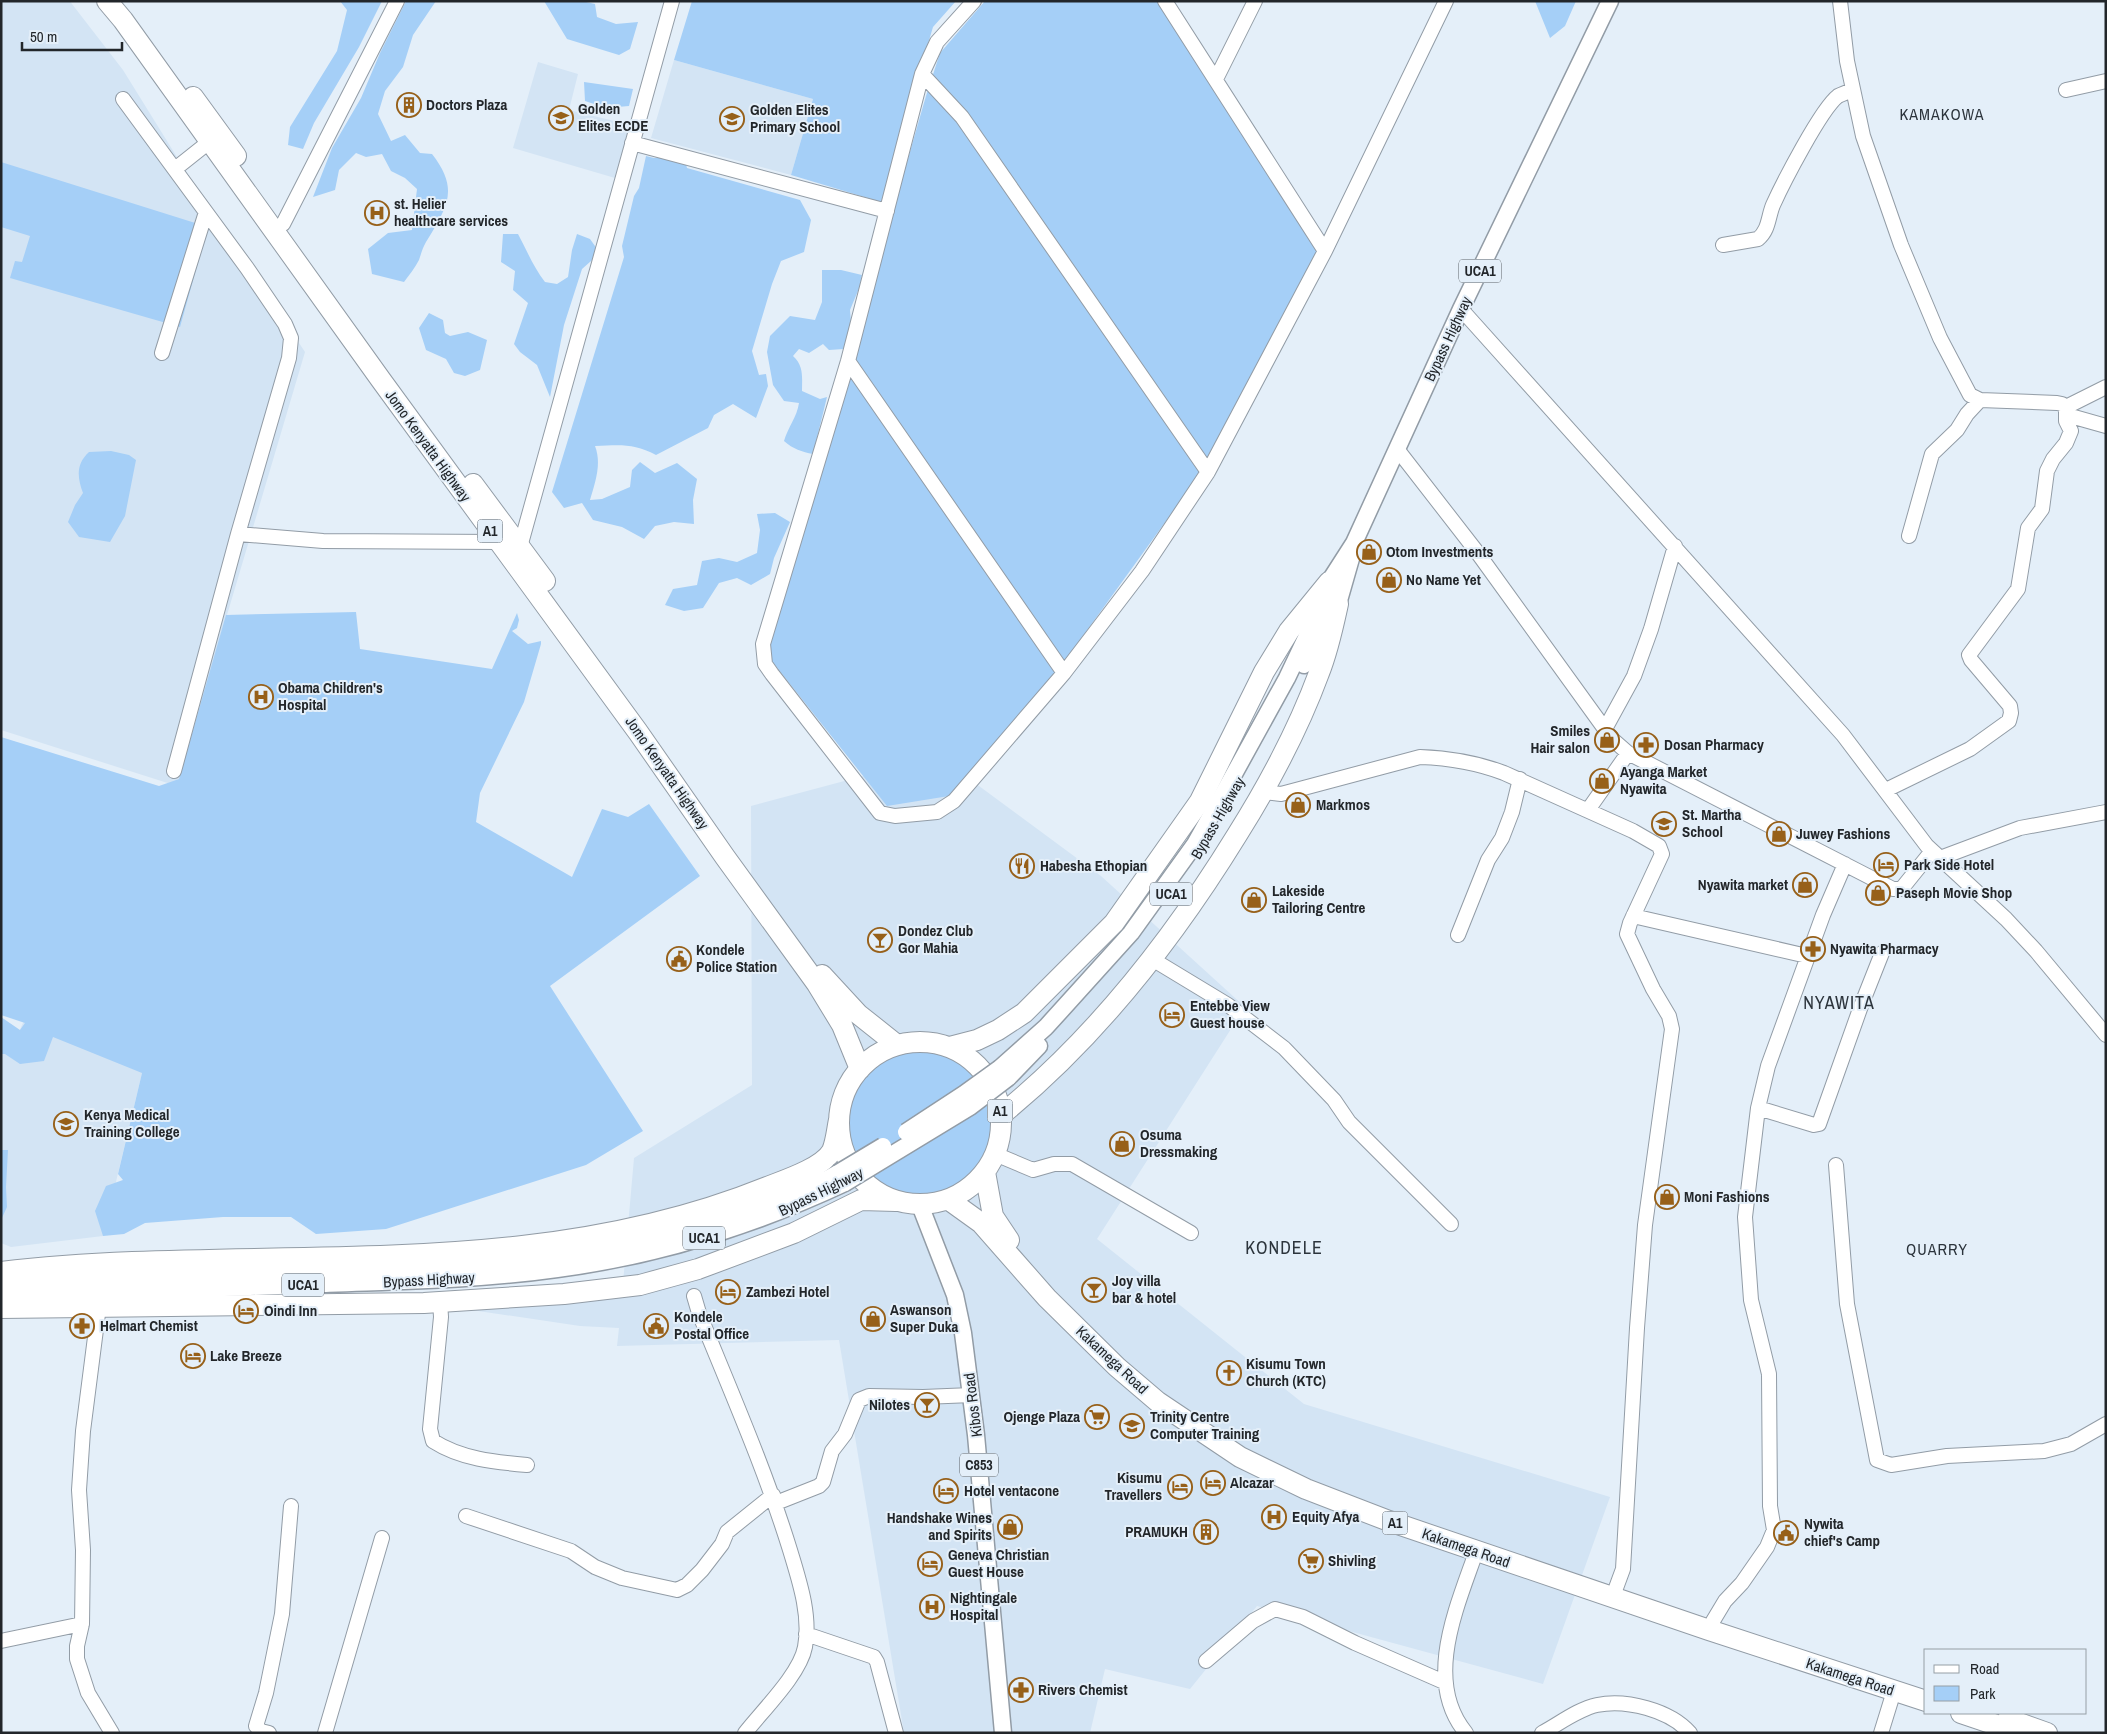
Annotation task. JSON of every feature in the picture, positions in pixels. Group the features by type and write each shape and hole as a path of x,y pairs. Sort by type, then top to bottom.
{"highway":[{"name":"Jomo Kenyatta Highway","path":"107,1 123,20 209,142 638,732 725,858 817,984 842,1025 860,1069"},
{"name":"Jomo Kenyatta Highway","path":"119,1 212,122 400,386 520,547 826,980 858,1014 897,1045"},
{"path":"950,1047 977,1040 998,1030 1024,1013 1114,922 1200,801 1269,664 1289,631 1329,582"},
{"path":"1001,1115 1079,1043 1152,959 1198,897 1264,792 1310,697 1327,650 1338,604"},
{"name":"A1","path":"915,1042 933,1042 950,1047 966,1056 979,1067 990,1081 997,1097 1001,1115 1000,1135 995,1154 985,1172 969,1188 949,1200 920,1205 896,1201 873,1189 854,1171 845,1155 840,1138 839,1120 842,1102 849,1084 860,1069 877,1054 897,1045 915,1042"},
{"path":"1,1272 126,1264 402,1256 553,1244 612,1234 685,1217 793,1177 818,1164 832,1151 839,1120"},
{"name":"Kakamega Road","path":"985,1172 993,1216 1027,1268 1049,1292 1162,1396 1241,1450 1317,1487 1477,1543 1924,1692"},
{"path":"1,1308 440,1302 564,1294 640,1285 698,1269 794,1233 861,1200 896,1201"},
{"name":"Kakamega Road","path":"949,1200 981,1223 1047,1298 1117,1367 1158,1402 1240,1457 1306,1489 1476,1552 1924,1700"},
{"path":"1964,1714 2020,1733"},
{"path":"1992,1714 2048,1733"}],"main road":[{"name":"Bypass Highway","path":"1291,679 1324,600 1329,582 1354,543 1462,309 1610,1"},
{"name":"Bypass Highway","path":"1,1296 437,1280 556,1262 695,1224 773,1200 827,1180 901,1136 1000,1068 1046,1027 1137,926 1195,844 1291,679 1338,604 1354,543"},
{"name":"Kibos Road","path":"920,1205 955,1295 961,1318 972,1395 1003,1733"},
{"name":"Bypass Highway","path":"1,1283 556,1262"}],"street":[{"path":"283,224 397,1"},
{"path":"520,547 672,1"},
{"path":"974,1 937,42 922,74 848,361 763,644 766,664 772,674 880,813 895,816 937,812 954,801 1064,673 1142,570 1208,472 1325,251 1446,1"},
{"path":"1165,1 1325,251"},
{"path":"1216,80 1255,1"},
{"path":"1840,1 1852,90 1863,136 1901,245 1940,338 1970,395 1980,400 2062,404 2066,411 2066,421 2071,430 2066,443 2053,459 2047,471 2042,509 2028,528 2018,589 1969,654 1971,660 2010,706 2009,721 1970,749 1886,790"},
{"path":"922,74 962,117 1208,472"},
{"path":"2066,90 2106,81"},
{"path":"1723,245 1758,239 1762,236 1766,230 1772,208 1781,188 1816,125 1838,96 1852,90"},
{"path":"123,100 252,276 285,324 291,338 289,358 238,534 174,771"},
{"path":"175,169 209,142"},
{"path":"632,143 886,211"},
{"path":"162,353 206,212"},
{"path":"1462,309 1843,734 1922,840 2024,938 2106,1035"},
{"path":"848,361 1064,673"},
{"path":"2066,411 2106,387"},
{"path":"1909,536 1932,454 1957,430 1966,414 1980,400"},
{"path":"2066,411 2106,426"},
{"path":"1397,448 1477,552 1612,739 1628,753 1894,889 1900,889 1936,855 2020,828 2106,812"},
{"path":"238,534 315,541 499,542"},
{"path":"1606,729 1634,676 1651,629 1675,546"},
{"path":"1588,810 1628,753"},
{"path":"1264,792 1281,794 1420,756 1434,757 1490,768 1520,779 1650,839 1662,850 1662,854 1633,916 1627,934 1654,989 1670,1016 1672,1029 1645,1225 1636,1337 1623,1569 1616,1588"},
{"path":"1458,935 1488,860 1512,812 1520,779"},
{"path":"1713,1621 1725,1601 1742,1583 1767,1548 1774,1530 1770,1506 1769,1374 1752,1306 1745,1217 1758,1108 1768,1066 1807,956 1845,864"},
{"path":"1633,916 1807,956"},
{"path":"1758,1108 1814,1125 1820,1124 1861,1006 1882,953"},
{"path":"1152,959 1228,1005 1284,1048 1334,1100 1349,1122 1451,1224"},
{"path":"995,1154 1033,1170 1054,1164 1072,1164 1191,1233"},
{"path":"1836,1165 1847,1304 1877,1460 1891,1465 1946,1456 2044,1450 2071,1444 2106,1424"},
{"path":"694,1296 699,1313 774,1499 800,1583 806,1634 802,1658 794,1673 745,1733"},
{"path":"440,1302 441,1317 430,1429 433,1440 458,1453 486,1460 527,1464"},
{"path":"99,1306 83,1431 79,1490 83,1550 82,1624 77,1646 77,1659 88,1693 112,1733"},
{"path":"466,1516 571,1552 595,1567 622,1578 677,1590 687,1585 702,1570 722,1544 727,1532 774,1499 820,1486 823,1482 832,1451 846,1434 859,1400 869,1396 923,1397 972,1395"},
{"path":"269,1733 261,1731 256,1726 266,1693 282,1614 290,1506"},
{"path":"325,1733 382,1538"},
{"path":"1466,1733 1450,1706 1444,1682 1446,1646 1476,1552"},
{"path":"1206,1661 1253,1621 1275,1609 1303,1617 1355,1643 1444,1682"},
{"path":"1,1641 82,1624"},
{"path":"806,1634 874,1657 896,1733"},
{"path":"1880,1733 1894,1691"},
{"path":"1542,1733 1587,1708 1610,1704 1635,1706 1662,1714 1685,1727 1690,1733"}],"shaded area":[{"path":"2,1 70,1 123,70 198,191 305,352 227,615 344,614 285,814 179,779 177,786 1,730"},
{"name":"Golden Elites Primary School","path":"674,60 813,99 791,175 651,138"},
{"name":"Golden Elites ECDE","path":"538,62 578,74 569,110 631,125 615,178 513,148"},
{"path":"933,752 1101,876 1245,1007 1097,1239 1304,1404 1610,1497 1543,1684 1257,1606 1190,1689 1105,1669 1090,1733 904,1733 839,1340 617,1346 619,1328 580,1326 438,1305 623,1283 634,1158 752,1085 751,806 863,776"},
{"name":"Kenya Medical Training College","path":"64,934 142,1073 103,1236 11,1247 1,1243 1,1034 16,1038"}],"green space":[{"path":"340,1 382,1 359,47 314,123 303,149 288,145 290,127 337,51 347,10"},
{"path":"406,1 436,1 413,35 403,67 385,91 378,114 391,141 405,135 420,153 432,154 441,167 448,188 445,208 440,219 425,244 419,260 404,282 372,274 368,249 388,233 412,230 417,189 405,178 391,171 382,154 366,157 356,153 339,170 335,190 313,197 332,148 361,98 380,53"},
{"path":"544,1 582,1 595,4 597,17 616,24 638,22 630,49 619,55 567,39"},
{"path":"692,1 956,1 933,27 881,202 791,175 813,99 674,60"},
{"path":"985,1 1157,1 1319,252 1200,474 1054,676 949,796 887,806 770,659 769,641 940,53"},
{"path":"1535,1 1576,1 1565,26 1550,38"},
{"path":"584,82 633,89 629,106 606,108 585,101"},
{"path":"646,156 654,158 673,157 686,164 687,168 800,200 811,220 804,252 781,261 772,284 752,351 759,375 766,374 768,386 756,418 733,404 714,415 708,428 656,455 641,448 619,445 595,446 598,467 590,500 602,499 630,487 632,470 640,462 655,473 677,463 697,479 693,500 694,524 674,522 655,526 644,539 622,527 593,520 582,503 564,508 552,492 624,257 622,246"},
{"path":"1,162 208,227 180,327 10,278 15,261 22,262 30,236 1,227"},
{"path":"503,234 518,234 545,282 557,284 568,277 572,250 577,234 590,239 600,253 582,269 564,325 550,397 537,365 520,352 514,344 528,303 513,290 515,271 501,262"},
{"path":"822,270 841,270 862,275 860,286 850,310 851,322 844,349 829,350 823,344 809,353 799,349 793,356 801,368 802,391 820,399 827,397 813,454 798,450 784,441 799,403 784,401 773,385 767,352 770,336 790,316 815,320 822,302"},
{"path":"429,313 443,320 445,333 450,336 468,332 487,340 480,370 465,376 454,373 446,359 426,350 419,328"},
{"path":"111,451 129,455 136,460 125,516 110,542 79,537 68,522 75,505 83,493 79,476 80,466 89,452"},
{"path":"775,513 790,522 774,558 770,574 751,585 737,578 719,583 703,608 684,611 665,605 673,589 697,585 702,561 719,558 737,562 757,553 760,530 757,514"},
{"path":"356,612 360,649 492,669 517,613 519,620 517,628 512,631 528,644 541,641 541,644 524,702 480,793 476,822 572,877 602,809 628,817 649,804 700,876 550,986 643,1131 586,1165 386,1229 316,1234 291,1217 223,1217 145,1223 124,1234 103,1236 95,1211 106,1186 123,1180 118,1174 142,1073 53,1037 44,1061 20,1064 5,1054 1,1054 1,1017 20,1030 25,1023 1,1015 1,737 159,786 179,779 226,615"},
{"path":"919,1046 934,1047 948,1052 973,1068 989,1093 994,1107 994,1137 989,1151 973,1176 948,1192 934,1197 919,1198 904,1197 890,1192 865,1176 849,1151 844,1137 843,1122 844,1107 849,1093 865,1068 890,1052 904,1047"},
{"path":"1,1150 8,1150 7,1207 1,1220"}],"place":[{"name":"Doctors Plaza","path":"409,105"},
{"name":"Golden Elites ECDE","path":"561,118"},
{"name":"Golden Elites Primary School","path":"732,119"},
{"name":"st. Helier healthcare services","path":"377,213"},
{"name":"Otom Investments","path":"1369,552"},
{"name":"No Name Yet","path":"1389,580"},
{"name":"Obama Children's Hospital","path":"261,697"},
{"name":"Smiles Hair salon","path":"1607,740"},
{"name":"Dosan Pharmacy","path":"1646,745"},
{"name":"Ayanga Market Nyawita","path":"1602,781"},
{"name":"Markmos","path":"1298,805"},
{"name":"St. Martha School","path":"1664,824"},
{"name":"Juwey Fashions","path":"1779,834"},
{"name":"Park Side Hotel","path":"1886,865"},
{"name":"Habesha Ethopian","path":"1022,866"},
{"name":"Nyawita market","path":"1805,885"},
{"name":"Paseph Movie Shop","path":"1878,893"},
{"name":"Lakeside Tailoring Centre","path":"1254,900"},
{"name":"Dondez Club Gor Mahia","path":"880,940"},
{"name":"Nyawita Pharmacy","path":"1813,949"},
{"name":"Kondele Police Station","path":"679,959"},
{"name":"Entebbe View Guest house","path":"1172,1015"},
{"name":"Kenya Medical Training College","path":"66,1124"},
{"name":"Osuma Dressmaking","path":"1122,1144"},
{"name":"Moni Fashions","path":"1667,1197"},
{"name":"Joy villa bar & hotel","path":"1094,1290"},
{"name":"Zambezi Hotel","path":"728,1292"},
{"name":"Oindi Inn","path":"246,1311"},
{"name":"Aswanson Super Duka","path":"873,1319"},
{"name":"Helmart Chemist","path":"82,1326"},
{"name":"Kondele Postal Office","path":"656,1326"},
{"name":"Lake Breeze","path":"193,1356"},
{"name":"Kisumu Town Church (KTC)","path":"1229,1373"},
{"name":"Nilotes","path":"927,1405"},
{"name":"Ojenge Plaza","path":"1097,1417"},
{"name":"Trinity Centre Computer Training","path":"1132,1426"},
{"name":"Alcazar","path":"1213,1483"},
{"name":"Kisumu Travellers","path":"1180,1487"},
{"name":"Hotel ventacone","path":"946,1491"},
{"name":"Equity Afya","path":"1274,1517"},
{"name":"Handshake Wines and Spirits","path":"1010,1527"},
{"name":"PRAMUKH","path":"1206,1532"},
{"name":"Nywita chief's Camp","path":"1786,1533"},
{"name":"Shivling","path":"1311,1561"},
{"name":"Geneva Christian Guest House","path":"930,1564"},
{"name":"Nightingale Hospital","path":"932,1607"},
{"name":"Rivers Chemist","path":"1021,1690"}],"district":[{"name":"KAMAKOWA","path":"1942,114"},
{"name":"NYAWITA","path":"1839,1003"},
{"name":"KONDELE","path":"1284,1248"},
{"name":"QUARRY","path":"1937,1249"}]}
